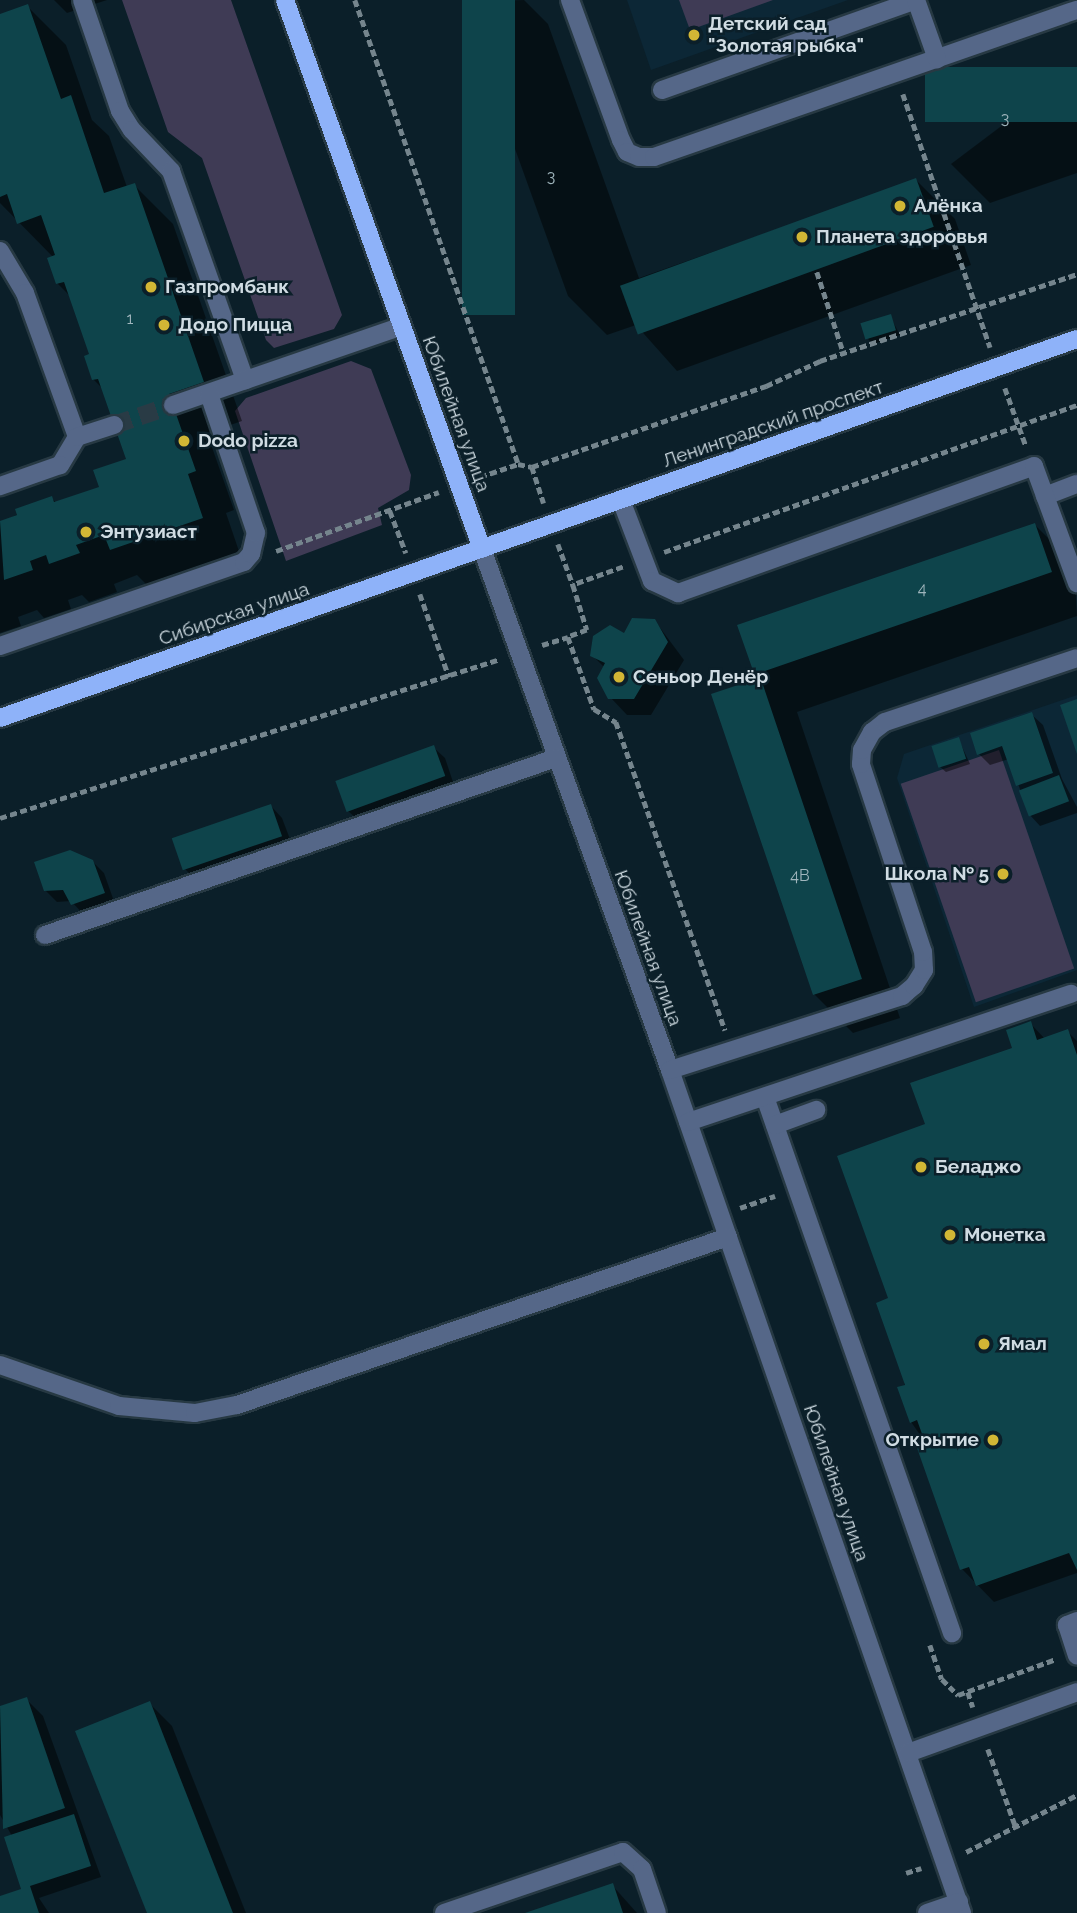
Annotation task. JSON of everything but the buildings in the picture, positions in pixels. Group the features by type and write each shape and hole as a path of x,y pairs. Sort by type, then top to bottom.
{"main road":[{"name":"Юбилейная улица","path":"285,0 482,548"},
{"name":"Ленинградский проспект","path":"482,548 1077,340"},
{"name":"Сибирская улица","path":"0,718 482,548"}],"street":[{"path":"82,0 120,111 132,130 171,171 245,380"},
{"path":"569,0 621,140 627,152 639,158 654,157 1077,10"},
{"path":"662,90 916,0 937,59"},
{"path":"0,251 25,293 77,437"},
{"path":"173,405 402,326"},
{"path":"0,646 244,562 256,543 256,533 209,394"},
{"path":"0,486 60,465 77,437 114,425"},
{"path":"621,500 652,581 678,593 1034,466 1077,583"},
{"path":"1045,496 1077,484"},
{"name":"Юбилейная улица","path":"482,548 729,1237 960,1907"},
{"path":"670,1070 902,996 924,970 923,952 861,764 862,750 872,732 885,722 1077,658"},
{"path":"45,935 556,758"},
{"path":"688,1122 1071,994"},
{"path":"765,1097 952,1633"},
{"path":"775,1125 816,1110"},
{"path":"0,1365 119,1406 195,1413 237,1405 729,1237"},
{"path":"1076,1653 1067,1625 1077,1621"},
{"path":"908,1753 1077,1692"},
{"path":"444,1913 623,1852 642,1869 657,1913"},
{"path":"927,1913 960,1907"}],"path":[{"path":"355,0 518,464 532,467 766,386 844,354 1077,274"},
{"path":"896,73 976,310 1034,466"},
{"path":"817,272 844,354"},
{"path":"0,818 587,630 573,585 1077,405"},
{"path":"244,562 417,500"},
{"path":"568,637 594,709 616,722 730,1052"},
{"path":"770,1183 779,1209"},
{"path":"928,1640 942,1679 958,1695 1076,1653"},
{"path":"968,1692 1015,1825"},
{"path":"975,1849 1015,1825 1077,1795"}],"shaded area":[{"path":"122,0 231,0 342,315 334,329 274,348 266,340 202,158 168,132"},
{"name":"Детский сад \"Золотая рыбка\"","path":"627,0 848,0 651,70"},
{"path":"679,0 773,0 690,30"},
{"path":"351,361 371,369 411,475 409,490 378,508 382,525 286,561 235,411 246,398"},
{"name":"Школа № 5","path":"1077,695 1077,970 974,1007 897,778 904,754"},
{"name":"Школа № 5","path":"999,750 1074,968 976,1002 901,784"}],"tunnel":[{"path":"114,425 173,405"}],"place":[{"name":"Детский сад \"Золотая рыбка\"","path":"694,35"},
{"name":"Алёнка","path":"900,206"},
{"name":"Планета здоровья","path":"802,237"},
{"name":"Газпромбанк","path":"151,287"},
{"name":"Додо Пицца","path":"164,325"},
{"name":"Dodo pizza","path":"184,441"},
{"name":"Энтузиаст","path":"86,532"},
{"name":"Сеньор Денёр","path":"619,677"},
{"name":"Школа № 5","path":"1003,874"},
{"name":"Беладжо","path":"921,1167"},
{"name":"Монетка","path":"950,1235"},
{"name":"Ямал","path":"984,1344"},
{"name":"Открытие","path":"993,1440"}]}
